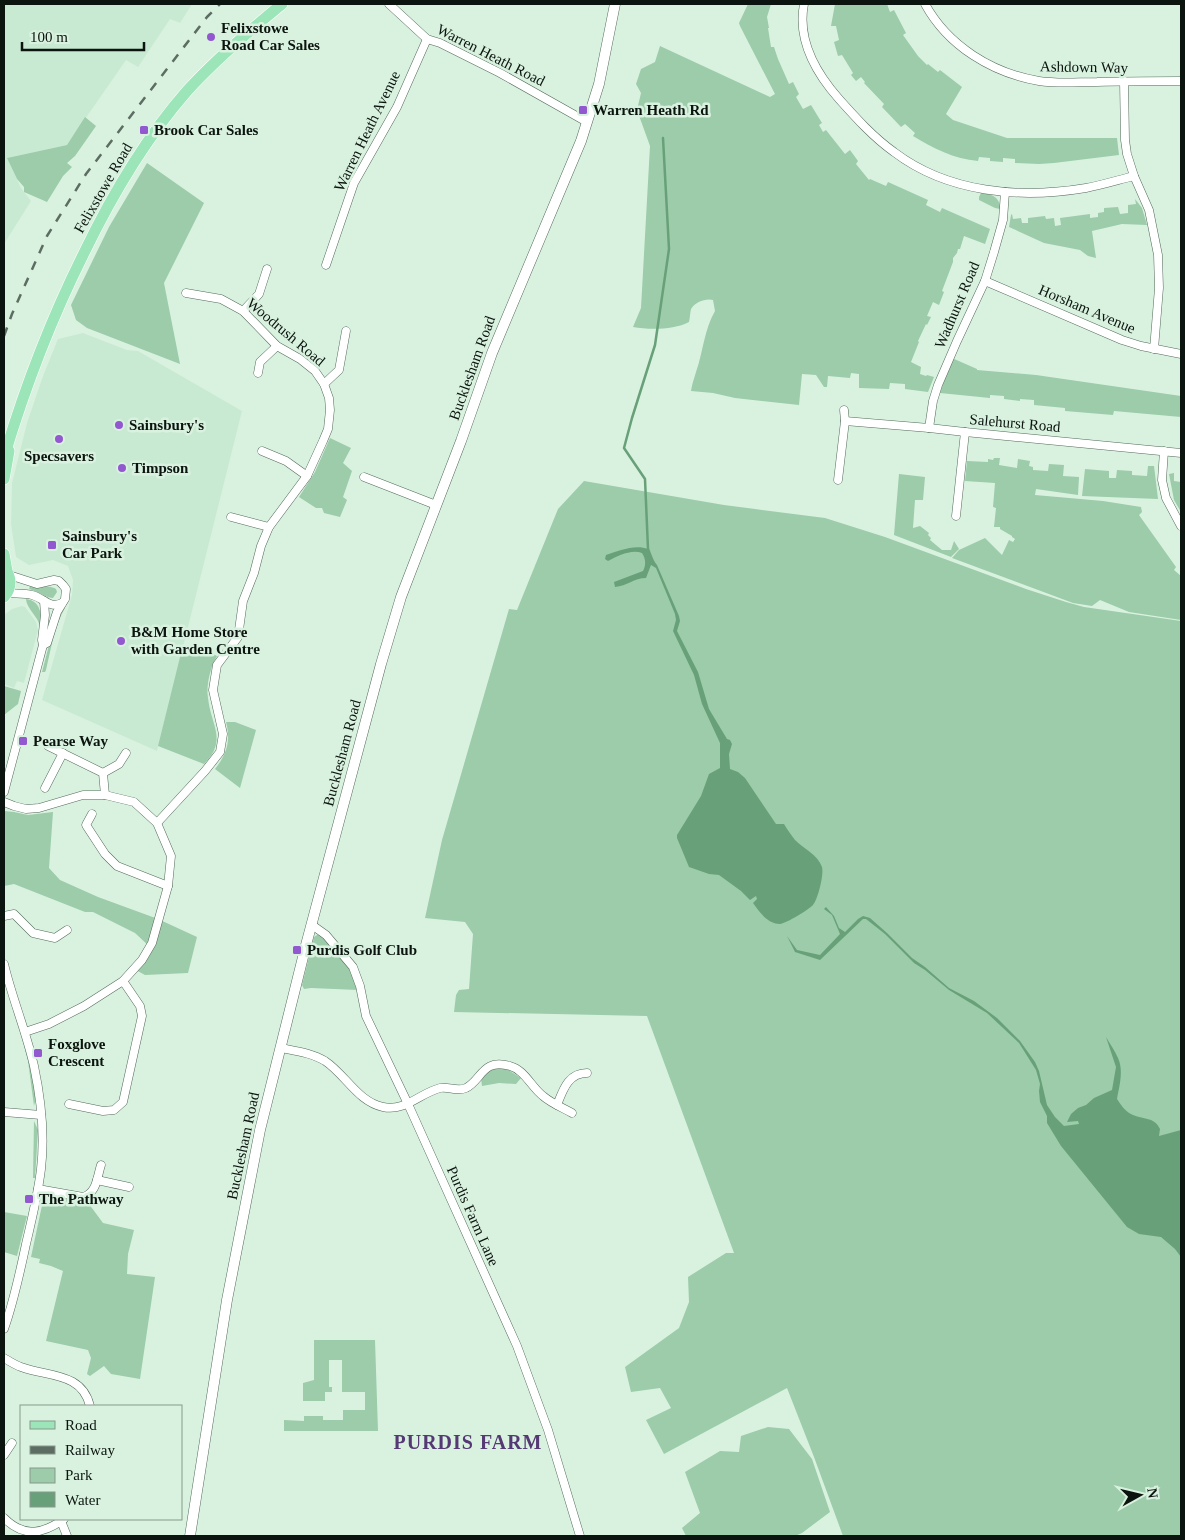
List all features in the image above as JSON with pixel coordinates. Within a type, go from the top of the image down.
[{"type":"main road","name":"Felixstowe Road","points":[[4,457],[35,363],[65,291],[99,221],[128,169],[162,122],[198,79],[282,4]]},
{"type":"main road","name":"Felixstowe Road","points":[[4,479],[12,429]]},
{"type":"main road","points":[[4,554],[6,571],[11,581],[6,595]]},
{"type":"street","name":"Warren Heath Road","points":[[389,4],[427,39],[440,43],[500,73],[587,122]]},
{"type":"street","name":"Bucklesham Road","points":[[190,1536],[226,1300],[260,1130],[312,925],[392,625],[492,354],[581,141],[599,84],[615,4]]},
{"type":"street","points":[[804,4],[802,16],[804,35],[810,56],[826,84],[853,115],[880,141],[913,164],[956,184],[1005,192],[1054,192],[1085,188],[1134,176]]},
{"type":"street","name":"Ashdown Way","points":[[925,4],[939,25],[969,53],[995,68],[1018,76],[1041,81],[1064,82],[1181,81]]},
{"type":"street","name":"Warren Heath Avenue","points":[[326,266],[354,183],[397,107],[427,39]]},
{"type":"street","points":[[1124,82],[1125,140],[1134,176],[1149,210],[1158,255],[1159,288],[1154,349]]},
{"type":"street","name":"Wadhurst Road","points":[[930,428],[933,401],[938,385],[985,281],[1003,220],[1005,192]]},
{"type":"street","points":[[243,310],[258,294],[266,268]]},
{"type":"street","name":"Horsham Avenue","points":[[985,281],[1122,340],[1181,354]]},
{"type":"street","name":"Woodrush Road","points":[[157,823],[220,752],[223,734],[213,690],[217,665],[238,637],[243,601],[269,527],[307,476],[328,428],[330,410],[329,398],[324,384],[315,371],[300,359],[277,346],[243,310],[221,299],[186,293]]},
{"type":"street","points":[[324,384],[339,370],[346,331]]},
{"type":"street","points":[[258,373],[260,362],[277,346]]},
{"type":"street","points":[[838,480],[845,421],[844,410]]},
{"type":"street","name":"Salehurst Road","points":[[845,421],[1181,453]]},
{"type":"street","points":[[956,516],[965,432]]},
{"type":"street","points":[[262,451],[286,462],[307,476]]},
{"type":"street","points":[[1164,451],[1162,480],[1166,498],[1181,526]]},
{"type":"street","points":[[364,478],[436,505]]},
{"type":"street","points":[[231,517],[269,527]]},
{"type":"street","points":[[6,571],[37,584],[54,580],[59,581],[66,589],[65,599],[54,620],[46,643],[43,645]]},
{"type":"street","points":[[6,595],[33,596],[53,605],[62,603]]},
{"type":"street","points":[[4,792],[43,645],[44,601]]},
{"type":"street","points":[[48,746],[103,773]]},
{"type":"street","points":[[45,788],[63,753]]},
{"type":"street","points":[[103,773],[119,764],[126,753]]},
{"type":"street","points":[[103,773],[105,794]]},
{"type":"street","points":[[4,802],[26,809],[40,808],[83,795],[105,794],[134,802],[157,823],[171,856],[168,886],[152,943],[142,960],[123,982],[84,1006],[49,1024],[25,1032]]},
{"type":"street","points":[[92,814],[86,825],[105,854],[117,866],[168,886]]},
{"type":"street","points":[[4,916],[14,914],[33,933],[55,938],[67,930]]},
{"type":"street","name":"Purdis Farm Lane","points":[[312,925],[326,935],[353,966],[360,986],[366,1016],[408,1104],[517,1346],[548,1430],[580,1536]]},
{"type":"street","points":[[4,964],[34,1067],[41,1115],[41,1167],[38,1189],[12,1304],[4,1329]]},
{"type":"street","points":[[69,1104],[114,1110],[122,1102],[142,1016],[140,1006],[123,982]]},
{"type":"street","points":[[281,1048],[311,1055],[323,1060],[376,1106],[390,1108],[408,1104],[440,1088],[461,1090],[467,1087],[487,1068],[503,1065],[514,1067],[545,1098],[572,1113]]},
{"type":"street","points":[[557,1105],[569,1080],[578,1074],[587,1073]]},
{"type":"street","points":[[4,1112],[41,1115]]},
{"type":"street","points":[[38,1189],[82,1197],[88,1195],[93,1191],[100,1165]]},
{"type":"street","points":[[97,1180],[129,1188]]},
{"type":"street","points":[[4,1358],[20,1367],[67,1379],[78,1384],[90,1405]]},
{"type":"street","points":[[4,1455],[12,1443]]},
{"type":"street","points":[[4,1518],[15,1528],[34,1532],[43,1530],[63,1520],[67,1536]]},
{"type":"shaded area","points":[[4,4],[192,4],[180,23],[170,19],[138,67],[126,60],[67,145],[7,158],[21,188],[31,201],[4,244]]},
{"type":"shaded area","points":[[83,333],[127,350],[138,351],[242,411],[157,751],[42,700],[72,595],[73,580],[68,566],[53,560],[29,565],[16,557],[11,524],[12,483],[27,423],[58,339]]},
{"type":"shaded area","points":[[25,607],[36,622],[38,630],[24,683],[17,681],[14,688],[4,684],[4,615],[12,609]]},
{"type":"green space","points":[[748,4],[771,4],[767,17],[771,47],[774,47],[789,84],[793,82],[799,94],[796,97],[803,109],[811,105],[822,123],[819,125],[823,132],[826,130],[845,154],[850,150],[858,161],[856,164],[869,180],[886,186],[888,182],[928,200],[926,205],[940,212],[942,208],[990,229],[985,244],[964,236],[960,249],[958,249],[953,258],[939,305],[933,302],[927,316],[931,317],[918,341],[911,362],[921,367],[920,374],[934,377],[928,392],[905,389],[905,384],[890,383],[889,389],[859,388],[859,374],[851,373],[850,378],[828,376],[827,387],[824,387],[816,375],[802,374],[799,405],[691,391],[706,333],[715,311],[713,300],[704,300],[695,304],[691,309],[689,322],[683,325],[661,329],[633,327],[641,308],[650,146],[637,110],[641,93],[636,84],[641,69],[655,62],[660,46],[770,97],[775,94],[739,23]]},
{"type":"green space","points":[[835,4],[887,4],[890,12],[894,10],[906,33],[903,35],[918,56],[927,65],[938,72],[940,70],[962,87],[946,114],[953,120],[1007,138],[1117,138],[1119,155],[1054,163],[1015,163],[1015,159],[1003,158],[1003,162],[990,161],[990,158],[979,157],[978,161],[969,160],[928,145],[913,136],[915,133],[905,124],[901,127],[882,107],[884,104],[864,83],[861,77],[856,81],[851,75],[853,73],[842,55],[838,56],[834,42],[839,40],[836,26],[831,26]]},
{"type":"green space","points":[[85,117],[96,126],[75,156],[67,163],[72,167],[63,176],[47,202],[24,192],[24,187],[17,179],[7,158],[67,145]]},
{"type":"green space","points":[[147,163],[204,203],[164,283],[180,364],[87,328],[76,320],[71,305],[109,227]]},
{"type":"green space","points":[[981,193],[995,197],[999,202],[1000,209],[979,200]]},
{"type":"green space","points":[[1135,199],[1142,208],[1147,225],[1122,224],[1092,231],[1096,258],[1088,256],[1080,250],[1044,243],[1009,227],[1012,214],[1013,219],[1021,218],[1022,223],[1028,223],[1028,218],[1045,216],[1046,219],[1054,218],[1055,226],[1061,225],[1060,218],[1090,214],[1090,218],[1098,217],[1098,213],[1104,212],[1104,208],[1118,207],[1120,214],[1128,213],[1128,205],[1136,204]]},
{"type":"green space","points":[[952,358],[977,370],[1036,375],[1181,396],[1181,417],[1114,411],[1113,415],[1065,411],[1065,408],[1034,405],[1034,400],[1020,399],[1020,401],[1004,399],[1004,396],[990,395],[990,398],[940,393]]},
{"type":"green space","points":[[330,438],[351,448],[343,463],[352,471],[343,497],[347,500],[340,517],[324,513],[322,508],[316,508],[299,497],[315,472]]},
{"type":"green space","points":[[994,458],[1000,458],[999,465],[1017,468],[1018,459],[1030,461],[1029,466],[1033,467],[1033,470],[1048,471],[1049,464],[1064,465],[1063,476],[1079,477],[1078,495],[1036,489],[1035,495],[1103,501],[1141,507],[1142,512],[1139,515],[1176,567],[1174,570],[1181,576],[1181,620],[1129,612],[1100,600],[1092,606],[1073,603],[952,558],[959,550],[985,538],[1002,555],[1009,540],[1013,542],[1015,539],[1000,529],[1000,527],[994,527],[996,508],[993,507],[995,483],[965,481],[967,461],[988,462],[988,459],[993,460]]},
{"type":"green space","points":[[1148,466],[1154,466],[1158,499],[1082,496],[1085,469],[1109,471],[1109,478],[1116,478],[1117,470],[1132,471],[1132,475],[1147,476]]},
{"type":"green space","points":[[1174,473],[1174,481],[1181,482],[1181,512],[1174,500],[1169,474]]},
{"type":"green space","points":[[899,474],[925,477],[923,500],[915,500],[913,528],[920,526],[929,533],[930,540],[942,550],[951,550],[954,541],[959,549],[951,557],[894,535]]},
{"type":"green space","points":[[584,481],[724,505],[825,518],[885,537],[1066,602],[1084,607],[1181,621],[1181,1536],[843,1536],[787,1388],[664,1454],[646,1420],[671,1408],[660,1388],[631,1392],[625,1367],[679,1328],[689,1302],[688,1277],[726,1253],[734,1253],[647,1016],[454,1012],[456,995],[459,990],[469,989],[473,934],[465,922],[425,918],[442,840],[509,609],[517,610],[558,509]]},
{"type":"green space","points":[[30,586],[51,587],[56,589],[57,592],[51,598],[29,589]]},
{"type":"green space","points":[[26,599],[35,603],[40,610],[41,630],[38,621],[28,607]]},
{"type":"green space","points":[[64,607],[55,630],[46,670],[42,672],[54,626]]},
{"type":"green space","points":[[182,649],[211,653],[217,656],[209,677],[208,693],[217,740],[215,748],[204,764],[158,746]]},
{"type":"green space","points":[[4,686],[21,691],[18,704],[4,715]]},
{"type":"green space","points":[[226,722],[235,722],[256,730],[240,788],[215,769],[227,747]]},
{"type":"green space","points":[[4,811],[28,815],[53,812],[49,868],[60,880],[98,897],[158,919],[197,937],[188,973],[145,975],[134,969],[150,947],[135,933],[93,912],[85,912],[14,884],[4,886]]},
{"type":"green space","points":[[317,935],[325,937],[352,971],[358,990],[304,989],[302,985],[314,937]]},
{"type":"green space","points":[[18,1023],[34,1077],[36,1098],[34,1106],[28,1061]]},
{"type":"green space","points":[[496,1068],[507,1069],[521,1078],[516,1084],[499,1083],[482,1086],[481,1078],[486,1071]]},
{"type":"green space","points":[[34,1121],[38,1130],[35,1178],[33,1178]]},
{"type":"green space","points":[[44,1196],[86,1200],[103,1223],[134,1230],[128,1254],[127,1274],[155,1277],[140,1379],[111,1374],[104,1366],[90,1376],[87,1374],[91,1358],[88,1350],[46,1341],[63,1271],[39,1263],[40,1259],[31,1257]]},
{"type":"green space","points":[[4,1212],[27,1216],[17,1256],[4,1252]]},
{"type":"green space","points":[[314,1340],[375,1340],[378,1431],[284,1431],[284,1420],[304,1421],[304,1416],[323,1416],[323,1420],[343,1420],[343,1410],[365,1410],[365,1392],[342,1392],[342,1360],[329,1360],[329,1387],[332,1387],[332,1392],[325,1392],[325,1401],[303,1401],[303,1383],[314,1380]]},
{"type":"green space","points":[[768,1427],[789,1429],[812,1459],[830,1512],[795,1536],[686,1536],[682,1528],[700,1513],[685,1472],[720,1451],[739,1452],[741,1436]]},
{"type":"water","points":[[647,544],[679,616],[680,621],[677,631],[698,672],[709,709],[732,744],[729,754],[730,769],[738,772],[745,778],[776,824],[784,824],[795,840],[814,855],[822,867],[820,887],[813,905],[783,923],[771,922],[764,916],[753,903],[757,899],[756,896],[750,900],[719,875],[709,874],[689,867],[677,838],[701,796],[709,774],[720,768],[720,743],[702,704],[694,675],[673,631],[676,620],[675,614],[656,568],[651,565],[646,578],[615,587],[614,582],[643,571],[644,558],[642,553],[633,552],[608,561],[605,559],[606,555],[638,547],[648,549]]},
{"type":"water","points":[[826,907],[834,916],[839,928],[845,932],[863,916],[870,918],[912,958],[949,988],[974,1001],[997,1018],[1020,1041],[1035,1062],[1047,1105],[1064,1126],[1079,1124],[1078,1121],[1067,1122],[1071,1114],[1094,1098],[1112,1090],[1116,1067],[1106,1037],[1120,1063],[1117,1099],[1122,1106],[1135,1116],[1154,1122],[1160,1129],[1159,1136],[1181,1130],[1181,1257],[1161,1237],[1139,1234],[1127,1227],[1061,1146],[1047,1123],[1047,1116],[1040,1102],[1040,1084],[1036,1070],[1019,1043],[987,1013],[949,990],[914,963],[885,934],[866,919],[863,919],[820,960],[795,952],[787,936],[797,950],[820,955],[840,934],[832,915],[824,909]]},
{"type":"waterway","points":[[648,549],[645,479],[624,448],[655,345],[669,249],[663,138]]},
{"type":"railway","points":[[4,336],[47,236],[86,174],[207,17],[220,4]]},
{"type":"place","name":"Felixstowe Road Car Sales","points":[[211,37]]},
{"type":"place","name":"Warren Heath Rd","points":[[583,110]]},
{"type":"place","name":"Brook Car Sales","points":[[144,130]]},
{"type":"place","name":"Sainsbury's","points":[[119,425]]},
{"type":"place","name":"Specsavers","points":[[59,439]]},
{"type":"place","name":"Timpson","points":[[122,468]]},
{"type":"place","name":"Sainsbury's Car Park","points":[[52,545]]},
{"type":"place","name":"B&M Home Store with Garden Centre","points":[[121,641]]},
{"type":"place","name":"Pearse Way","points":[[23,741]]},
{"type":"place","name":"Purdis Golf Club","points":[[297,950]]},
{"type":"place","name":"Foxglove Crescent","points":[[38,1053]]},
{"type":"place","name":"The Pathway","points":[[29,1199]]},
{"type":"district","name":"PURDIS FARM","points":[[468,1442]]}]
